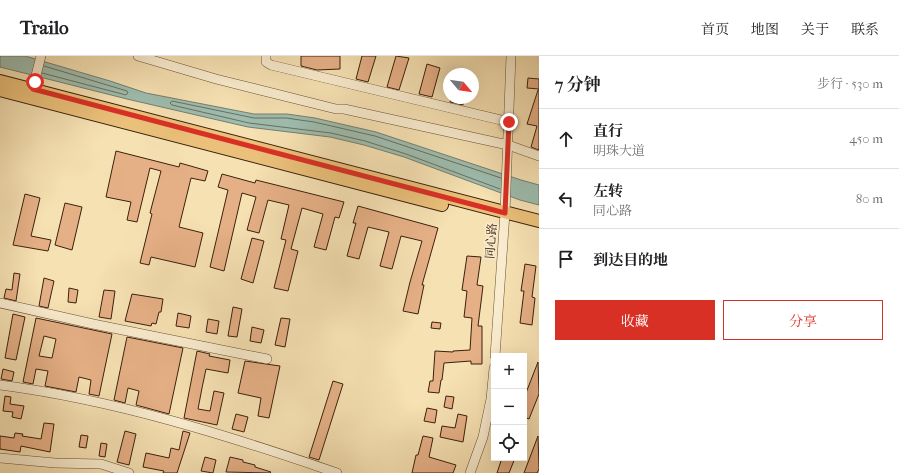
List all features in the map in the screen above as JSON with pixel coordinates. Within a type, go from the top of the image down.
[{"type":"main road","points":[[0,81],[504,217],[539,229]]},
{"type":"main road","points":[[0,90],[33,90]]},
{"type":"main road","points":[[504,217],[539,221]]},
{"type":"street","points":[[33,90],[41,56]]},
{"type":"street","points":[[138,56],[216,79],[329,107],[508,145],[539,156]]},
{"type":"street","points":[[266,56],[266,62],[271,65],[509,122]]},
{"type":"street","name":"同心路","points":[[495,353],[508,145],[511,56]]},
{"type":"street","points":[[0,303],[93,324],[267,359]]},
{"type":"street","points":[[0,385],[36,390],[103,403],[260,446],[336,473]]},
{"type":"street","points":[[470,473],[483,437],[492,389]]},
{"type":"street","points":[[0,458],[55,463],[101,464],[129,473]]},
{"type":"water","points":[[0,56],[25,56],[146,93],[254,114],[287,114],[315,118],[376,132],[539,185],[539,205],[520,200],[404,157],[364,145],[330,137],[248,127],[127,99],[0,67]]},
{"type":"building","points":[[301,56],[340,56],[340,69],[317,70],[301,66]]},
{"type":"building","points":[[362,56],[376,56],[368,82],[356,79]]},
{"type":"building","points":[[396,56],[409,58],[399,90],[387,87]]},
{"type":"building","points":[[427,64],[440,68],[432,97],[419,94]]},
{"type":"building","points":[[528,78],[539,79],[539,89],[527,88]]},
{"type":"building","points":[[538,90],[539,150],[531,147],[537,126],[527,124]]},
{"type":"building","points":[[116,151],[179,167],[180,163],[208,171],[205,181],[191,178],[179,227],[203,233],[195,267],[151,257],[149,265],[140,263],[152,214],[150,213],[161,171],[150,168],[137,222],[127,220],[131,202],[106,197]]},
{"type":"building","points":[[222,174],[255,183],[256,180],[344,202],[339,218],[335,217],[326,250],[314,247],[323,214],[302,208],[291,249],[298,251],[288,291],[274,288],[286,240],[281,239],[289,205],[268,200],[259,233],[247,230],[256,197],[242,193],[224,271],[210,267],[228,190],[218,187]]},
{"type":"building","points":[[25,194],[40,198],[31,236],[51,240],[48,251],[13,245]]},
{"type":"building","points":[[65,203],[82,207],[72,250],[55,245]]},
{"type":"building","points":[[358,206],[438,228],[422,285],[424,285],[418,314],[403,311],[422,241],[401,236],[392,269],[380,266],[389,232],[368,227],[359,259],[347,256],[356,223],[353,223]]},
{"type":"building","points":[[252,238],[264,241],[253,283],[241,279]]},
{"type":"building","points":[[467,256],[481,257],[477,285],[483,286],[478,326],[482,326],[482,364],[471,364],[471,361],[444,363],[439,393],[428,392],[430,381],[433,381],[435,351],[453,352],[470,350],[472,318],[464,317],[467,291],[462,290]]},
{"type":"building","points":[[525,264],[536,266],[532,297],[535,298],[532,325],[520,323],[524,291],[521,291]]},
{"type":"building","points":[[14,273],[20,274],[16,301],[4,298],[6,289],[12,290]]},
{"type":"building","points":[[44,278],[54,281],[48,308],[39,306]]},
{"type":"building","points":[[69,288],[78,290],[76,303],[68,302]]},
{"type":"building","points":[[104,290],[115,291],[111,319],[99,317]]},
{"type":"building","points":[[132,294],[163,299],[161,312],[159,312],[156,324],[152,323],[151,326],[125,321]]},
{"type":"building","points":[[233,307],[242,309],[237,337],[228,336]]},
{"type":"building","points":[[178,313],[191,316],[189,328],[176,326]]},
{"type":"building","points":[[13,314],[25,317],[16,360],[5,358]]},
{"type":"building","points":[[36,318],[112,334],[99,396],[89,394],[91,380],[79,377],[76,392],[45,386],[48,371],[36,369],[33,384],[23,382]],"holes":[[[44,336],[56,339],[52,358],[39,356]]]},
{"type":"building","points":[[281,318],[290,319],[285,347],[275,345]]},
{"type":"building","points":[[208,319],[219,321],[217,334],[206,332]]},
{"type":"building","points":[[432,322],[441,323],[440,329],[431,328]]},
{"type":"building","points":[[252,327],[264,330],[261,343],[250,341]]},
{"type":"building","points":[[127,337],[183,348],[169,414],[136,405],[139,391],[128,388],[125,403],[114,400]]},
{"type":"building","points":[[197,351],[210,354],[209,356],[230,360],[228,373],[206,369],[202,388],[198,409],[210,411],[214,391],[224,393],[217,425],[184,418]]},
{"type":"building","points":[[245,361],[280,366],[269,418],[258,416],[261,398],[238,393]]},
{"type":"building","points":[[538,362],[539,394],[529,419],[527,418],[527,390]]},
{"type":"building","points":[[3,369],[14,372],[12,381],[1,379]]},
{"type":"building","points":[[333,381],[343,384],[319,460],[309,457]]},
{"type":"building","points":[[5,396],[11,397],[10,404],[24,406],[21,419],[12,417],[13,412],[3,411]]},
{"type":"building","points":[[446,396],[454,397],[452,409],[444,407]]},
{"type":"building","points":[[427,408],[437,410],[435,423],[424,421]]},
{"type":"building","points":[[236,414],[248,417],[244,432],[232,429]]},
{"type":"building","points":[[458,414],[467,416],[463,442],[440,437],[442,426],[455,428]]},
{"type":"building","points":[[44,423],[54,424],[50,452],[21,446],[20,452],[0,449],[0,436],[14,438],[15,433],[23,434],[22,436],[41,439]]},
{"type":"building","points":[[125,431],[136,434],[129,465],[117,462]]},
{"type":"building","points":[[183,431],[190,433],[177,473],[163,473],[164,471],[143,467],[146,453],[169,458],[171,448],[179,450]]},
{"type":"building","points":[[81,435],[88,436],[86,448],[79,447]]},
{"type":"building","points":[[423,436],[433,438],[429,457],[456,465],[453,473],[412,473],[416,455],[418,455]]},
{"type":"building","points":[[538,436],[539,469],[537,473],[524,473]]},
{"type":"building","points":[[101,443],[107,444],[105,457],[99,456]]},
{"type":"building","points":[[205,457],[216,460],[213,473],[201,471]]},
{"type":"building","points":[[230,457],[243,460],[243,462],[255,465],[255,467],[271,472],[226,472]]},
{"type":"building","points":[[501,461],[514,461],[509,473],[497,473]]},
{"type":"route","points":[[35,82],[33,89],[505,213],[509,122]]}]
